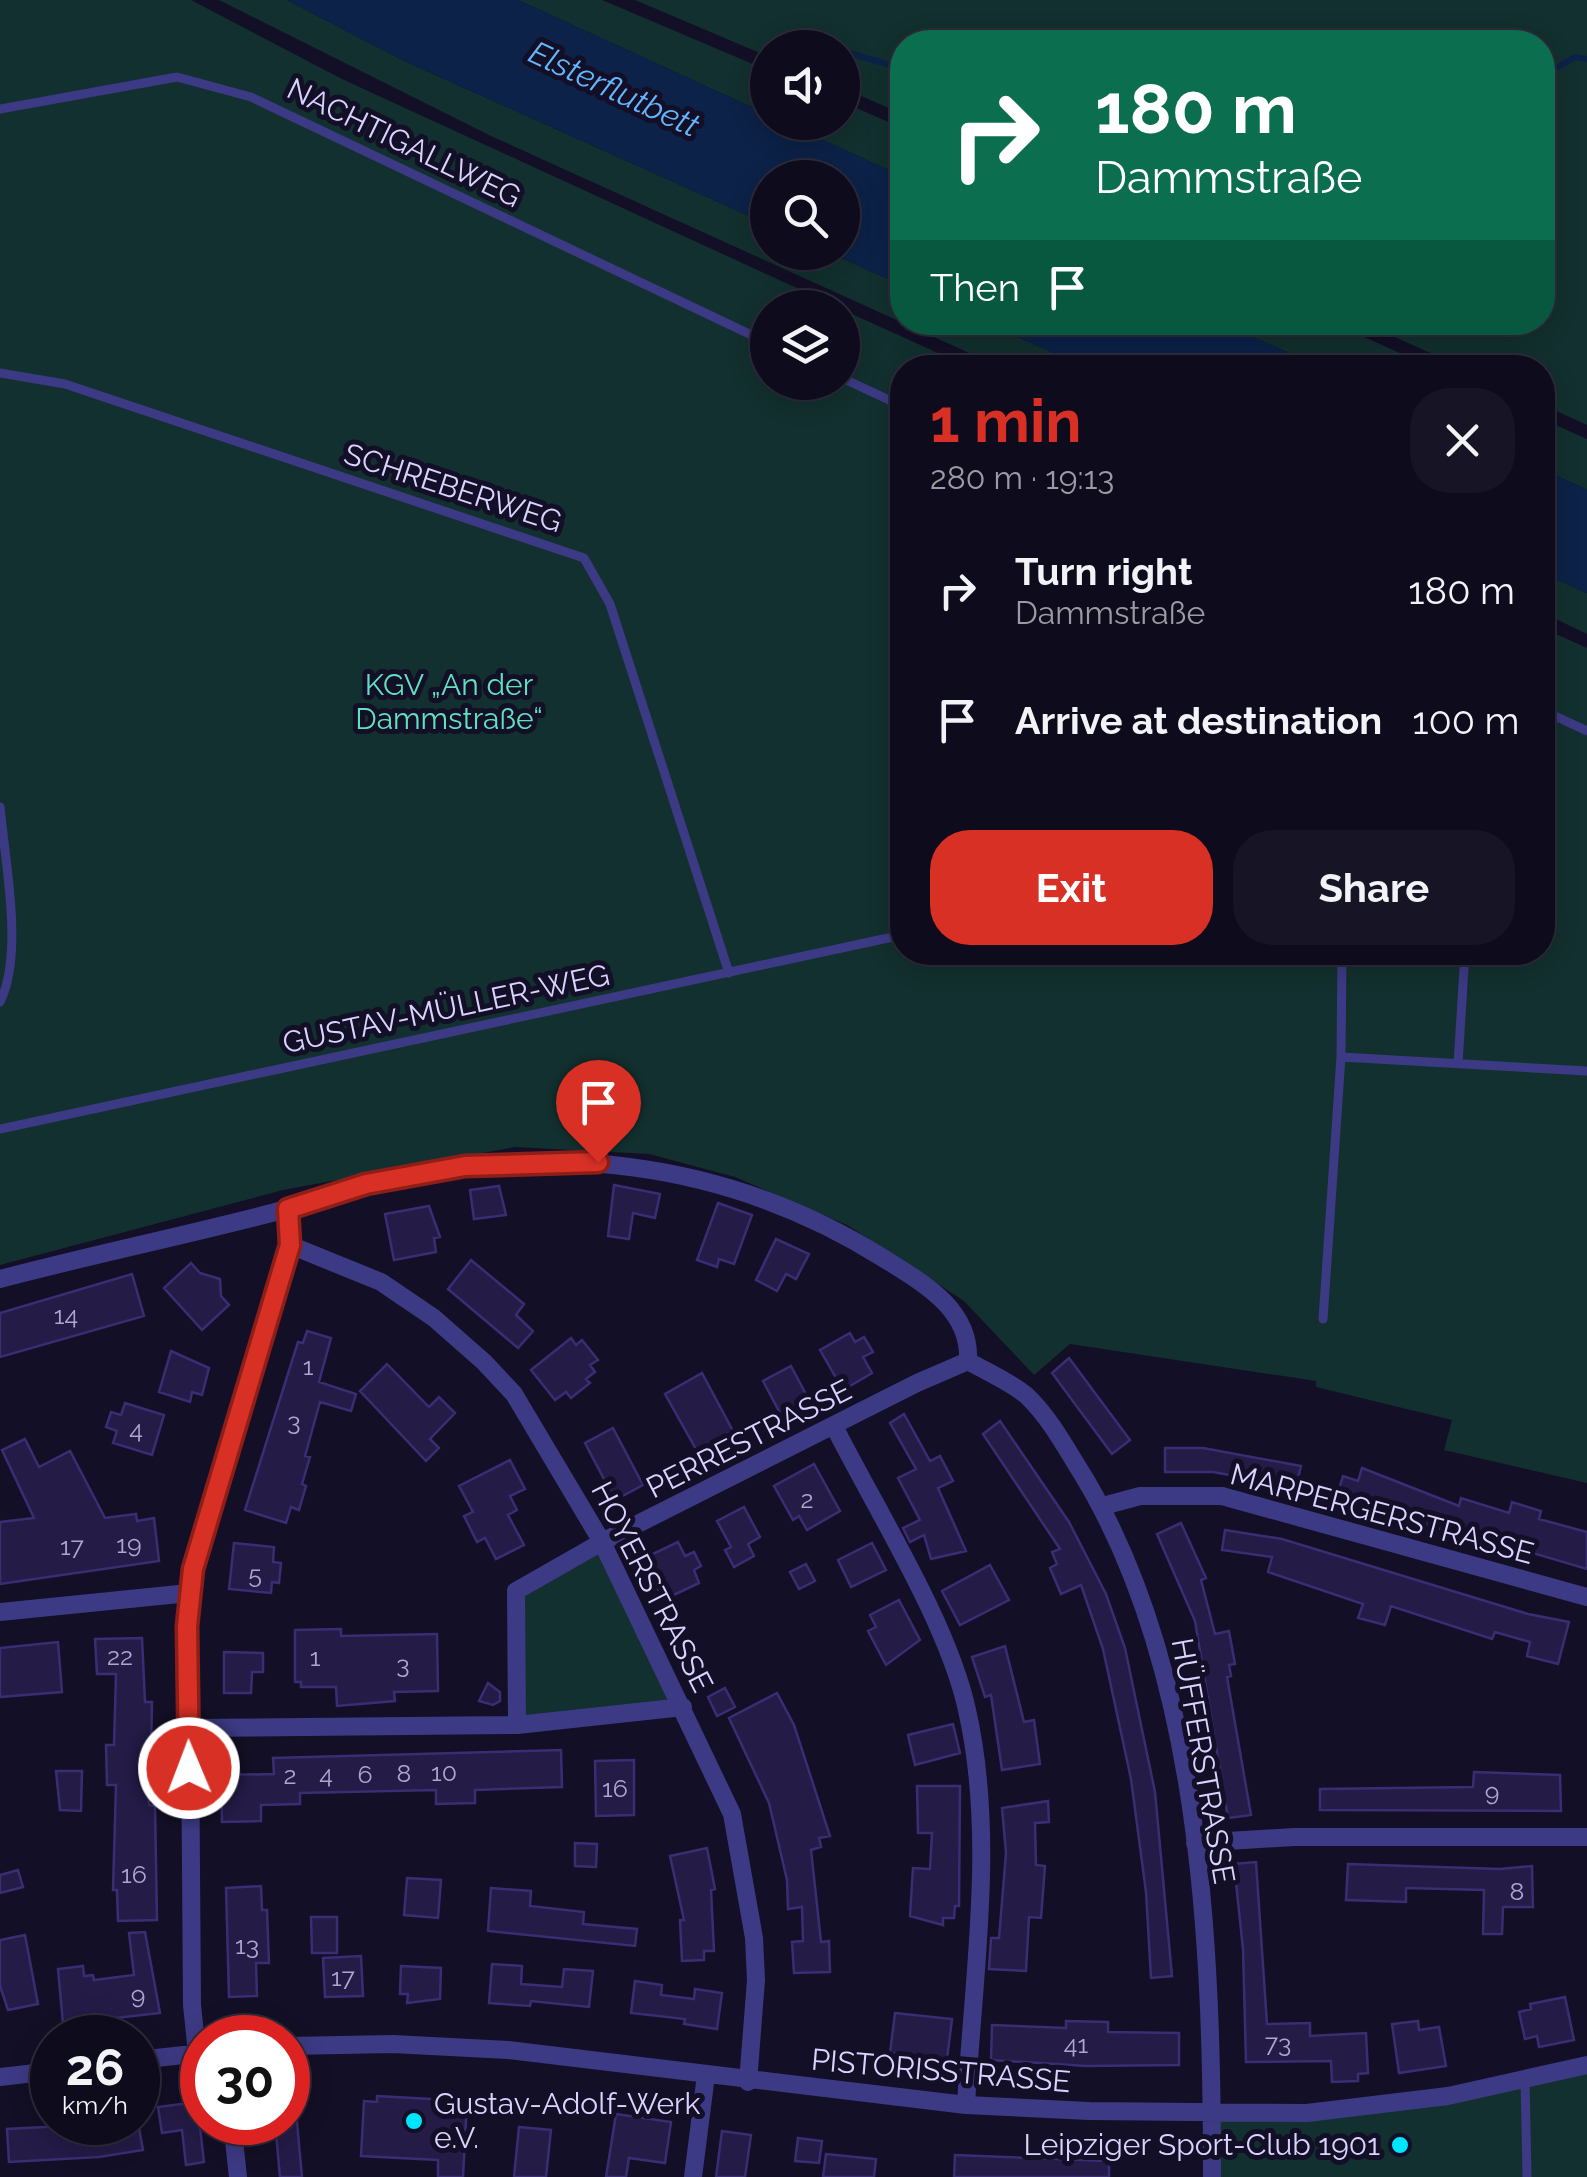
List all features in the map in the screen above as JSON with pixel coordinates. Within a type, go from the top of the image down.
[{"type":"street","points":[[0,1279],[288,1209],[366,1184],[465,1166],[598,1162],[680,1172],[774,1200],[906,1272],[957,1312],[970,1340],[968,1362]]},
{"type":"street","points":[[194,2015],[189,1593],[290,1245],[288,1209]]},
{"type":"street","name":"HOYERSTRASSE","points":[[290,1245],[381,1282],[434,1318],[484,1362],[514,1394],[602,1542],[732,1814],[745,1875],[756,1980],[748,2082]]},
{"type":"street","name":"PERRESTRASSE","points":[[516,1725],[516,1592],[602,1542],[835,1428],[917,1383],[968,1362]]},
{"type":"street","name":"HÜFFERSTRASSE","points":[[968,1362],[1026,1395],[1103,1506],[1152,1628],[1170,1697],[1194,1843],[1207,1974],[1212,2177]]},
{"type":"street","points":[[835,1428],[949,1651],[967,1709],[980,1784],[981,1840],[966,2105]]},
{"type":"street","name":"MARPERGERSTRASSE","points":[[1103,1506],[1140,1496],[1222,1496],[1587,1597]]},
{"type":"street","points":[[0,1612],[189,1593]]},
{"type":"street","points":[[188,1728],[516,1725],[683,1706]]},
{"type":"street","points":[[1194,1843],[1294,1837],[1587,1837]]},
{"type":"street","name":"PISTORISSTRASSE","points":[[310,2046],[470,2048],[966,2105],[1307,2113],[1448,2096],[1587,2065]]},
{"type":"street","points":[[0,2077],[30,2074]]},
{"type":"street","points":[[693,2177],[706,2075]]},
{"type":"street","points":[[235,2145],[238,2177]]},
{"type":"lane","name":"NACHTIGALLWEG","points":[[0,109],[177,77],[250,98],[750,334]]},
{"type":"lane","name":"SCHREBERWEG","points":[[0,373],[65,384],[584,558],[610,604],[729,973]]},
{"type":"lane","points":[[860,386],[890,400]]},
{"type":"lane","points":[[1555,716],[1587,731]]},
{"type":"lane","points":[[0,807],[10,936],[8,978],[0,1002]]},
{"type":"lane","name":"GUSTAV-MÜLLER-WEG","points":[[0,1129],[890,938]]},
{"type":"lane","points":[[1322,1320],[1340,1057],[1342,965]]},
{"type":"lane","points":[[1458,1064],[1464,965]]},
{"type":"lane","points":[[1340,1057],[1587,1072]]},
{"type":"lane","points":[[1526,2079],[1527,2177]]},
{"type":"green space","name":"KGV „An der Dammstraße“","points":[[0,0],[191,0],[342,79],[750,267],[750,270],[801,290],[750,290],[750,400],[860,400],[860,318],[890,331],[890,335],[942,355],[890,355],[890,965],[1555,965],[1555,633],[1587,648],[1587,1483],[1444,1450],[1452,1420],[1316,1387],[1316,1381],[1070,1344],[1034,1375],[964,1301],[847,1225],[735,1177],[649,1154],[515,1147],[283,1190],[0,1265]]},
{"type":"green space","points":[[219,0],[287,0],[400,59],[750,216],[750,254],[491,136]]},
{"type":"green space","points":[[518,0],[602,0],[750,63],[750,106]]},
{"type":"green space","points":[[635,0],[1587,0],[1587,425],[1555,410],[1555,355],[1435,355],[1390,335],[1555,335],[1555,30],[890,30],[890,109],[860,95],[860,30],[750,30],[750,49]]},
{"type":"green space","points":[[860,109],[890,123],[890,171],[823,140],[860,140]]},
{"type":"green space","points":[[860,266],[890,280],[890,317],[860,303],[860,290],[830,290],[786,270],[860,270]]},
{"type":"green space","points":[[929,335],[1013,335],[1059,355],[974,355]]},
{"type":"green space","points":[[1249,335],[1360,335],[1404,355],[1293,355]]},
{"type":"green space","points":[[1555,425],[1587,439],[1587,490],[1555,475]]},
{"type":"green space","points":[[1555,578],[1587,593],[1587,634],[1555,619]]},
{"type":"green space","points":[[602,1542],[683,1707],[517,1725],[516,1591]]},
{"type":"green space","name":"Leipziger Sport-Club 1901","points":[[1587,2065],[1587,2177],[1212,2177],[1212,2110],[1307,2113]]},
{"type":"water","name":"Elsterflutbett","points":[[287,0],[518,0],[750,106],[750,140],[823,140],[890,171],[890,280],[860,266],[860,160],[750,160],[750,216],[400,59]]},
{"type":"water","points":[[1013,335],[1249,335],[1293,355],[1059,355]]},
{"type":"water","points":[[1555,475],[1587,490],[1587,593],[1555,578]]},
{"type":"building","points":[[614,1185],[660,1194],[655,1218],[633,1213],[629,1239],[608,1236]]},
{"type":"building","points":[[499,1186],[506,1215],[474,1219],[470,1190]]},
{"type":"building","points":[[718,1203],[752,1215],[734,1264],[719,1259],[717,1267],[697,1260]]},
{"type":"building","points":[[429,1206],[440,1237],[434,1238],[436,1252],[394,1260],[385,1214]]},
{"type":"building","points":[[776,1239],[809,1254],[796,1279],[786,1274],[777,1291],[756,1280]]},
{"type":"building","points":[[471,1260],[524,1304],[516,1315],[533,1331],[518,1348],[448,1289]]},
{"type":"building","points":[[191,1263],[200,1273],[220,1279],[221,1296],[229,1305],[202,1330],[164,1288]]},
{"type":"building","points":[[132,1274],[144,1316],[0,1357],[0,1313]]},
{"type":"building","points":[[307,1331],[331,1338],[319,1382],[356,1394],[351,1411],[320,1402],[305,1456],[310,1457],[302,1484],[306,1486],[299,1510],[291,1507],[286,1523],[245,1510],[298,1342],[303,1343]]},
{"type":"building","points":[[850,1333],[855,1342],[864,1337],[873,1352],[863,1357],[872,1373],[843,1390],[820,1350]]},
{"type":"building","points":[[571,1338],[576,1345],[582,1340],[598,1360],[590,1365],[595,1372],[586,1379],[590,1383],[571,1398],[566,1392],[555,1400],[531,1370]]},
{"type":"building","points":[[171,1351],[209,1368],[202,1395],[192,1392],[190,1402],[159,1392]]},
{"type":"building","points":[[1069,1358],[1130,1440],[1112,1454],[1052,1373]]},
{"type":"building","points":[[387,1364],[429,1407],[439,1397],[455,1413],[430,1439],[439,1448],[426,1461],[360,1391]]},
{"type":"building","points":[[791,1366],[809,1400],[781,1415],[763,1381]]},
{"type":"building","points":[[702,1373],[733,1431],[721,1437],[725,1444],[710,1452],[707,1446],[697,1451],[665,1394]]},
{"type":"building","points":[[125,1403],[164,1415],[152,1455],[113,1443],[117,1431],[106,1427],[111,1412],[121,1415]]},
{"type":"building","points":[[904,1414],[930,1461],[940,1456],[953,1481],[938,1488],[966,1551],[931,1559],[924,1535],[910,1542],[903,1528],[920,1520],[898,1478],[916,1469],[890,1423]]},
{"type":"building","points":[[1000,1421],[1069,1522],[1106,1594],[1125,1648],[1155,1792],[1172,1976],[1151,1978],[1146,1892],[1131,1779],[1103,1649],[1081,1585],[1061,1594],[1050,1568],[1057,1564],[1052,1552],[1060,1549],[983,1434]]},
{"type":"building","points":[[613,1428],[643,1485],[615,1500],[585,1443]]},
{"type":"building","points":[[25,1439],[39,1467],[70,1451],[105,1518],[136,1514],[137,1521],[154,1518],[159,1561],[0,1584],[0,1522],[34,1518],[2,1450]]},
{"type":"building","points":[[1165,1448],[1203,1448],[1301,1466],[1296,1487],[1213,1472],[1165,1472]]},
{"type":"building","points":[[510,1460],[525,1489],[510,1496],[517,1510],[508,1515],[524,1545],[496,1559],[485,1538],[477,1542],[464,1516],[473,1512],[459,1486]]},
{"type":"building","points":[[814,1464],[840,1511],[807,1530],[799,1516],[793,1520],[774,1486]]},
{"type":"building","points":[[1362,1468],[1459,1506],[1461,1498],[1509,1513],[1512,1502],[1541,1511],[1539,1519],[1587,1532],[1587,1569],[1471,1535],[1470,1539],[1337,1495],[1343,1476],[1358,1481]]},
{"type":"building","points":[[744,1507],[760,1537],[748,1544],[754,1556],[734,1567],[725,1550],[731,1547],[717,1521]]},
{"type":"building","points":[[1181,1523],[1206,1578],[1201,1580],[1215,1634],[1229,1631],[1235,1664],[1229,1665],[1231,1676],[1227,1677],[1251,1815],[1228,1818],[1195,1621],[1157,1534]]},
{"type":"building","points":[[1225,1530],[1282,1539],[1528,1614],[1569,1622],[1558,1664],[1527,1656],[1530,1642],[1495,1632],[1492,1639],[1391,1606],[1385,1625],[1358,1618],[1363,1604],[1268,1572],[1272,1557],[1222,1550]]},
{"type":"building","points":[[678,1542],[685,1556],[694,1552],[701,1566],[694,1570],[699,1583],[663,1600],[644,1558]]},
{"type":"building","points":[[234,1543],[274,1547],[273,1562],[281,1563],[279,1583],[272,1582],[271,1593],[229,1589]]},
{"type":"building","points":[[872,1543],[886,1570],[851,1587],[838,1560]]},
{"type":"building","points":[[806,1564],[815,1581],[799,1589],[790,1572]]},
{"type":"building","points":[[990,1565],[1009,1600],[960,1625],[942,1591]]},
{"type":"building","points":[[899,1600],[920,1640],[886,1665],[868,1631],[876,1627],[870,1615]]},
{"type":"building","points":[[341,1629],[341,1636],[437,1634],[438,1691],[394,1692],[395,1701],[337,1706],[336,1687],[301,1687],[301,1682],[295,1682],[295,1630]]},
{"type":"building","points":[[142,1638],[145,1702],[152,1702],[151,1755],[178,1755],[178,1770],[148,1771],[149,1805],[155,1806],[157,1920],[118,1921],[117,1890],[113,1890],[116,1785],[107,1785],[106,1745],[114,1745],[116,1674],[97,1674],[95,1639]]},
{"type":"building","points":[[58,1642],[62,1692],[0,1697],[0,1648]]},
{"type":"building","points":[[1005,1646],[1024,1722],[1034,1720],[1040,1764],[1002,1770],[991,1695],[985,1697],[972,1657]]},
{"type":"building","points":[[224,1652],[263,1653],[263,1672],[252,1672],[251,1693],[224,1693]]},
{"type":"building","points":[[488,1683],[500,1692],[500,1701],[493,1705],[479,1701]]},
{"type":"building","points":[[725,1688],[735,1707],[717,1716],[708,1697]]},
{"type":"building","points":[[777,1693],[794,1725],[830,1836],[819,1838],[821,1847],[811,1850],[821,1942],[829,1941],[830,1972],[794,1973],[792,1942],[803,1941],[802,1907],[788,1909],[787,1880],[769,1803],[729,1718]]},
{"type":"building","points":[[953,1724],[960,1753],[915,1765],[908,1735]]},
{"type":"building","points":[[561,1750],[562,1787],[475,1790],[475,1803],[436,1804],[436,1790],[300,1793],[300,1804],[261,1805],[261,1821],[222,1822],[221,1775],[274,1774],[273,1758]]},
{"type":"building","points":[[634,1760],[634,1815],[596,1816],[595,1761]]},
{"type":"building","points":[[56,1771],[82,1771],[81,1811],[60,1810]]},
{"type":"building","points":[[1474,1772],[1560,1775],[1561,1811],[1320,1810],[1320,1789],[1473,1787]]},
{"type":"building","points":[[917,1786],[960,1786],[959,1906],[955,1906],[954,1918],[943,1918],[943,1925],[910,1916],[913,1868],[930,1869],[932,1833],[918,1833]]},
{"type":"building","points":[[1048,1801],[1049,1822],[1035,1823],[1036,1865],[1045,1866],[1041,1918],[1029,1917],[1026,1971],[989,1969],[991,1938],[999,1938],[1006,1853],[1002,1808]]},
{"type":"building","points":[[575,1843],[597,1844],[596,1867],[575,1866]]},
{"type":"building","points":[[707,1848],[715,1889],[711,1890],[714,1951],[704,1951],[704,1960],[682,1961],[680,1920],[684,1920],[670,1856]]},
{"type":"building","points":[[1256,1862],[1267,2024],[1310,2023],[1310,2036],[1366,2033],[1368,2073],[1358,2074],[1358,2081],[1332,2082],[1331,2061],[1246,2062],[1243,1949],[1234,1864]]},
{"type":"building","points":[[1348,1864],[1500,1869],[1532,1866],[1533,1907],[1503,1907],[1502,1934],[1483,1934],[1484,1890],[1406,1888],[1406,1902],[1346,1900]]},
{"type":"building","points":[[18,1870],[23,1887],[0,1893],[0,1875]]},
{"type":"building","points":[[407,1878],[441,1880],[438,1918],[404,1915]]},
{"type":"building","points":[[261,1886],[262,1910],[267,1910],[269,1963],[256,1963],[257,1996],[229,1997],[226,1888]]},
{"type":"building","points":[[491,1888],[531,1891],[530,1906],[584,1912],[583,1924],[637,1929],[635,1946],[488,1931]]},
{"type":"building","points":[[311,1917],[337,1917],[337,1953],[312,1953]]},
{"type":"building","points":[[145,1932],[160,2013],[62,2015],[58,1969],[83,1966],[84,1976],[93,1975],[94,1980],[134,1975],[129,1933]]},
{"type":"building","points":[[25,1935],[38,2004],[8,2010],[0,1986],[0,1940]]},
{"type":"building","points":[[361,1956],[363,1996],[325,1997],[323,1958]]},
{"type":"building","points":[[492,1964],[522,1966],[521,1984],[562,1987],[564,1969],[593,1971],[589,2007],[531,2001],[530,2006],[489,2003]]},
{"type":"building","points":[[401,1966],[441,1968],[440,1999],[407,2003],[408,1994],[400,1994]]},
{"type":"building","points":[[635,1981],[662,1985],[661,1995],[694,1999],[695,1989],[722,1993],[717,2029],[684,2024],[685,2019],[631,2013]]},
{"type":"building","points":[[1565,1997],[1574,2040],[1539,2047],[1537,2036],[1525,2039],[1519,2012],[1531,2009],[1530,2004]]},
{"type":"building","points":[[895,2013],[952,2019],[947,2059],[890,2053]]},
{"type":"building","points":[[1066,2021],[1108,2022],[1108,2032],[1179,2033],[1179,2065],[1086,2066],[991,2060],[992,2025],[1066,2028]]},
{"type":"building","points":[[1418,2021],[1419,2030],[1439,2027],[1446,2066],[1399,2073],[1392,2024]]},
{"type":"building","name":"Gustav-Adolf-Werk e.V.","points":[[377,2096],[467,2101],[463,2177],[438,2177],[438,2160],[361,2156],[364,2101],[377,2102]]},
{"type":"building","points":[[180,2104],[180,2130],[162,2133],[160,2107]]},
{"type":"building","points":[[616,2114],[671,2122],[665,2163],[629,2158],[626,2177],[606,2177]]},
{"type":"building","points":[[519,2127],[551,2130],[546,2177],[514,2177]]},
{"type":"building","points":[[30,2128],[30,2145],[142,2145],[143,2150],[99,2157],[9,2162],[7,2129]]},
{"type":"building","points":[[722,2131],[751,2135],[745,2177],[716,2177]]},
{"type":"building","points":[[798,2138],[822,2141],[819,2163],[795,2161]]},
{"type":"building","points":[[184,2145],[202,2145],[204,2162],[186,2165]]},
{"type":"building","points":[[277,2145],[299,2145],[302,2177],[280,2177]]},
{"type":"building","points":[[826,2154],[876,2159],[874,2177],[823,2177]]},
{"type":"building","points":[[955,2155],[1109,2161],[1109,2177],[954,2177]]},
{"type":"waterway","points":[[860,56],[890,65]]},
{"type":"waterway","points":[[1555,69],[1575,57],[1587,59]]},
{"type":"place","name":"Gustav-Adolf-Werk e.V.","points":[[414,2121]]},
{"type":"place","name":"Leipziger Sport-Club 1901","points":[[1400,2145]]},
{"type":"route","points":[[189,1768],[187,1626],[193,1569],[290,1245],[288,1209],[366,1184],[465,1166],[598,1162]]}]
